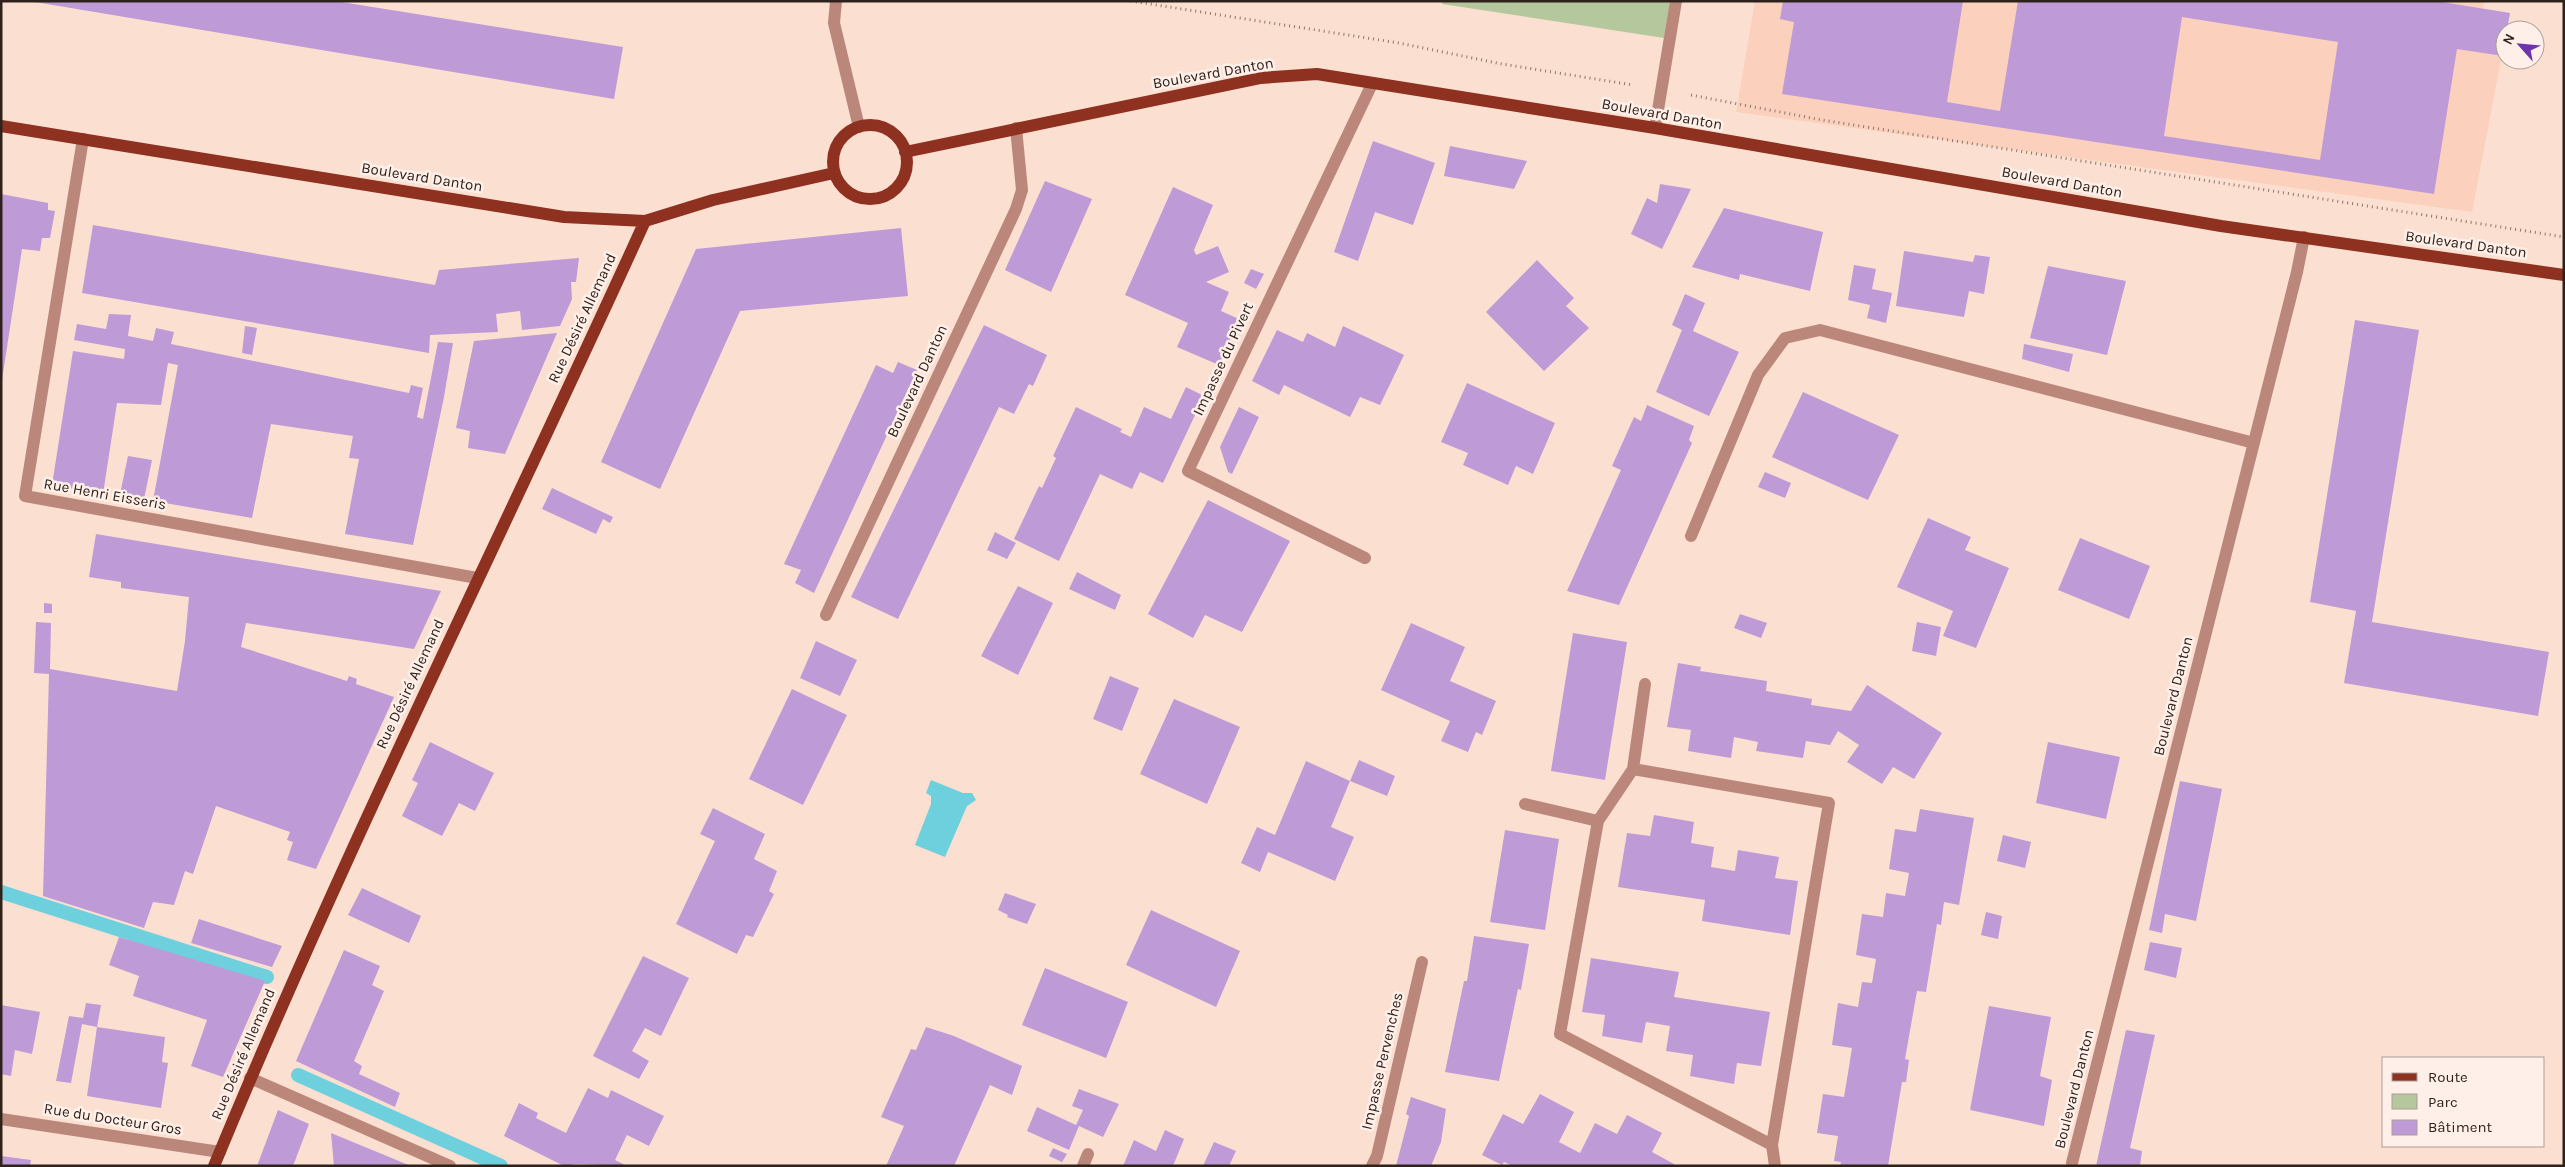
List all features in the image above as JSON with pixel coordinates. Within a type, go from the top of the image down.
[{"type":"main road","name":"Boulevard Danton","points":[[905,152],[1261,78],[1317,74],[1655,128],[2221,226],[2564,275]]},
{"type":"main road","points":[[870,125],[882,127],[900,141],[905,152],[906,164],[904,175],[890,193],[879,198],[868,199],[847,191],[834,172],[833,161],[840,140],[848,132],[859,127],[870,125]]},
{"type":"main road","name":"Boulevard Danton","points":[[1,126],[564,216],[645,221],[713,200],[834,172]]},
{"type":"main road","name":"Rue Désiré Allemand","points":[[214,1166],[314,929],[645,221]]},
{"type":"street","points":[[836,1],[834,23],[859,127]]},
{"type":"street","points":[[1655,128],[1676,1]]},
{"type":"street","name":"Impasse du Pivert","points":[[1365,558],[1188,472],[1372,84]]},
{"type":"street","name":"Boulevard Danton","points":[[826,614],[1016,209],[1022,190],[1016,128]]},
{"type":"street","name":"Rue Henri Eisseris","points":[[83,139],[25,496],[477,578]]},
{"type":"street","name":"Boulevard Danton","points":[[2072,1163],[2254,443],[2304,237]]},
{"type":"street","points":[[1691,536],[1758,375],[1785,338],[1820,330],[2254,443]]},
{"type":"street","points":[[1645,684],[1633,769],[1598,821],[1560,1034],[1772,1145]]},
{"type":"street","points":[[1633,769],[1829,803],[1772,1145],[1775,1166]]},
{"type":"street","points":[[1525,804],[1598,821]]},
{"type":"street","name":"Impasse Pervenches","points":[[1372,1166],[1377,1156],[1422,962]]},
{"type":"street","points":[[250,1078],[450,1166]]},
{"type":"street","name":"Rue du Docteur Gros","points":[[1,1119],[220,1152]]},
{"type":"path","points":[[1131,1],[1399,43],[1502,64],[1662,90],[1822,120],[2564,237]]},
{"type":"shaded area","points":[[1755,1],[2484,1],[2483,9],[2510,13],[2509,20],[2495,20],[2495,70],[2499,70],[2472,212],[1736,112]]},
{"type":"green space","points":[[1443,1],[1670,1],[1664,38],[1442,4]]},
{"type":"water","points":[[931,780],[963,793],[972,793],[976,800],[967,806],[945,857],[915,845],[931,804],[931,796],[926,793]]},
{"type":"building","points":[[29,1],[335,1],[623,47],[614,99]]},
{"type":"building","points":[[1783,1],[1963,1],[1947,102],[2000,111],[2018,1],[2436,1],[2510,13],[2509,20],[2495,20],[2495,55],[2457,49],[2434,194],[1782,94],[1794,22],[1780,19]],"holes":[[[2182,17],[2338,42],[2320,160],[2164,136]]]},
{"type":"building","points":[[1373,141],[1435,163],[1413,225],[1375,212],[1358,261],[1334,252]]},
{"type":"building","points":[[1450,146],[1527,161],[1514,189],[1444,176]]},
{"type":"building","points":[[1045,181],[1092,199],[1051,292],[1005,270]]},
{"type":"building","points":[[1660,184],[1691,189],[1662,249],[1631,234],[1647,198],[1657,203]]},
{"type":"building","points":[[1173,187],[1213,205],[1194,250],[1196,255],[1218,246],[1229,272],[1206,282],[1229,292],[1221,311],[1239,319],[1219,365],[1177,347],[1188,323],[1125,295]]},
{"type":"building","points":[[1,194],[48,203],[48,210],[55,211],[50,238],[42,238],[40,251],[22,249],[2,380]]},
{"type":"building","points":[[1724,208],[1823,232],[1810,291],[1740,274],[1739,280],[1692,267]]},
{"type":"building","points":[[93,225],[435,285],[439,270],[579,258],[576,282],[571,282],[572,299],[560,326],[522,330],[520,311],[496,314],[498,332],[430,335],[429,353],[82,293]]},
{"type":"building","points":[[901,228],[908,296],[740,311],[660,489],[601,462],[696,249]]},
{"type":"building","points":[[1904,251],[1973,262],[1975,255],[1990,257],[1984,294],[1969,291],[1964,317],[1896,306]]},
{"type":"building","points":[[1537,260],[1574,298],[1566,306],[1589,328],[1544,371],[1486,312]]},
{"type":"building","points":[[1854,265],[1876,269],[1872,289],[1892,293],[1886,323],[1867,318],[1870,305],[1848,300]]},
{"type":"building","points":[[2048,266],[2126,281],[2107,355],[2030,338]]},
{"type":"building","points":[[1251,269],[1264,274],[1256,289],[1244,283]]},
{"type":"building","points":[[1685,294],[1705,303],[1693,331],[1739,352],[1709,416],[1656,392],[1682,330],[1672,325]]},
{"type":"building","points":[[109,314],[131,315],[128,336],[153,341],[156,328],[174,332],[171,344],[409,393],[411,385],[423,388],[417,417],[423,419],[438,342],[453,343],[444,397],[413,545],[345,534],[359,459],[349,458],[353,436],[271,424],[252,518],[153,501],[178,365],[168,363],[161,405],[117,403],[103,494],[52,485],[73,351],[124,359],[125,349],[74,340],[77,324],[106,329]]},
{"type":"building","points":[[2355,320],[2419,330],[2372,622],[2549,652],[2538,716],[2344,683],[2356,611],[2310,602]]},
{"type":"building","points":[[984,325],[1047,355],[1033,386],[1029,384],[1014,414],[999,407],[898,619],[851,597]]},
{"type":"building","points":[[245,326],[257,328],[252,355],[242,353]]},
{"type":"building","points":[[1343,326],[1404,355],[1380,405],[1360,397],[1350,417],[1284,385],[1279,395],[1252,381],[1277,330],[1303,342],[1307,333],[1335,347]]},
{"type":"building","points":[[557,333],[505,454],[468,448],[470,431],[456,428],[474,341]]},
{"type":"building","points":[[2024,344],[2073,354],[2069,372],[2022,359]]},
{"type":"building","points":[[898,362],[917,370],[814,593],[795,583],[801,570],[784,564],[876,365],[893,373]]},
{"type":"building","points":[[1467,383],[1555,423],[1533,474],[1516,466],[1508,485],[1463,465],[1468,453],[1441,442]]},
{"type":"building","points":[[1186,387],[1204,396],[1163,483],[1140,472],[1132,489],[1100,474],[1059,561],[1014,539],[1039,486],[1042,488],[1056,458],[1053,456],[1076,407],[1122,429],[1120,432],[1131,437],[1144,407],[1171,419]]},
{"type":"building","points":[[1803,392],[1899,435],[1868,500],[1772,457]]},
{"type":"building","points":[[1647,405],[1694,426],[1689,440],[1692,443],[1619,605],[1567,591],[1621,470],[1612,466],[1634,417],[1641,421]]},
{"type":"building","points":[[1239,407],[1259,417],[1232,474],[1228,472],[1220,447]]},
{"type":"building","points":[[128,456],[152,460],[144,499],[120,494]]},
{"type":"building","points":[[1765,472],[1791,483],[1785,498],[1758,487]]},
{"type":"building","points":[[552,488],[613,517],[610,523],[603,519],[596,534],[542,509]]},
{"type":"building","points":[[1208,500],[1290,541],[1242,632],[1205,615],[1193,638],[1148,614]]},
{"type":"building","points":[[1928,518],[1971,537],[1965,550],[2009,568],[1976,648],[1943,636],[1953,611],[1897,587]]},
{"type":"building","points":[[995,532],[1016,543],[1007,559],[987,550]]},
{"type":"building","points":[[96,534],[441,591],[414,649],[246,623],[241,647],[347,681],[349,676],[357,679],[356,684],[394,697],[316,869],[287,860],[293,842],[287,840],[290,832],[216,806],[193,874],[185,871],[174,905],[153,902],[144,928],[43,896],[49,674],[34,673],[36,622],[51,623],[50,669],[177,691],[185,641],[189,597],[121,588],[121,582],[89,577]]},
{"type":"building","points":[[2080,538],[2150,566],[2129,619],[2058,590]]},
{"type":"building","points":[[1077,572],[1121,595],[1115,610],[1069,589]]},
{"type":"building","points":[[1018,586],[1053,603],[1018,675],[981,656]]},
{"type":"building","points":[[44,603],[52,604],[52,613],[44,613]]},
{"type":"building","points":[[1740,614],[1767,623],[1761,638],[1734,628]]},
{"type":"building","points":[[1917,622],[1941,627],[1936,656],[1912,651]]},
{"type":"building","points":[[1411,623],[1465,647],[1450,681],[1496,701],[1482,735],[1476,732],[1468,752],[1441,741],[1450,721],[1381,690]]},
{"type":"building","points":[[1573,633],[1627,642],[1605,780],[1551,771]]},
{"type":"building","points":[[816,641],[857,660],[840,696],[800,678]]},
{"type":"building","points":[[1678,663],[1701,667],[1700,671],[1767,681],[1766,691],[1812,699],[1811,705],[1851,711],[1867,685],[1942,733],[1914,779],[1893,767],[1882,784],[1847,762],[1859,745],[1838,731],[1830,745],[1806,741],[1803,758],[1756,751],[1758,742],[1734,737],[1731,758],[1688,751],[1691,730],[1667,727]]},
{"type":"building","points":[[1110,676],[1139,688],[1122,731],[1093,719]]},
{"type":"building","points":[[792,689],[847,715],[803,805],[749,779]]},
{"type":"building","points":[[1174,699],[1240,727],[1207,804],[1140,774]]},
{"type":"building","points":[[430,742],[494,773],[475,811],[459,803],[442,836],[402,816],[418,783],[412,780]]},
{"type":"building","points":[[2048,742],[2120,757],[2106,819],[2036,803]]},
{"type":"building","points":[[1359,760],[1395,776],[1387,796],[1350,781]]},
{"type":"building","points":[[1306,761],[1350,781],[1331,827],[1354,837],[1335,881],[1268,852],[1260,872],[1241,863],[1257,827],[1275,835]]},
{"type":"building","points":[[2180,781],[2222,789],[2196,921],[2165,914],[2162,933],[2149,930]]},
{"type":"building","points":[[713,808],[765,834],[754,859],[777,871],[769,891],[774,894],[753,937],[746,935],[737,954],[676,924],[715,841],[700,834]]},
{"type":"building","points":[[1920,809],[1974,818],[1959,905],[1944,902],[1941,925],[1937,924],[1926,992],[1917,991],[1905,1059],[1909,1060],[1906,1082],[1902,1082],[1888,1166],[1840,1166],[1841,1162],[1834,1161],[1838,1136],[1817,1133],[1823,1094],[1844,1097],[1848,1073],[1852,1048],[1832,1045],[1838,1003],[1858,1007],[1862,982],[1872,983],[1876,959],[1856,955],[1862,914],[1883,917],[1886,893],[1905,896],[1909,873],[1889,869],[1895,829],[1916,832]]},
{"type":"building","points":[[1654,815],[1694,822],[1691,843],[1714,847],[1711,867],[1735,871],[1738,850],[1779,857],[1775,878],[1798,881],[1790,935],[1702,921],[1705,900],[1618,887],[1627,833],[1650,836]]},
{"type":"building","points":[[1505,830],[1559,839],[1545,930],[1490,922]]},
{"type":"building","points":[[2003,835],[2031,842],[2025,868],[1997,861]]},
{"type":"building","points":[[362,888],[421,916],[409,943],[348,915]]},
{"type":"building","points":[[1005,893],[1036,904],[1027,924],[1007,917],[1008,915],[998,910]]},
{"type":"building","points":[[1151,910],[1240,951],[1216,1007],[1126,965]]},
{"type":"building","points":[[1986,912],[2002,916],[1998,939],[1981,935]]},
{"type":"building","points":[[199,919],[282,946],[272,967],[191,943]]},
{"type":"building","points":[[1474,936],[1529,944],[1521,990],[1518,989],[1499,1081],[1445,1072],[1464,981],[1467,981]]},
{"type":"building","points":[[119,937],[265,981],[223,1077],[191,1066],[207,1020],[133,996],[139,976],[109,965]]},
{"type":"building","points":[[2150,942],[2182,948],[2176,978],[2144,970]]},
{"type":"building","points":[[344,950],[380,966],[372,985],[384,991],[354,1061],[362,1066],[359,1074],[400,1093],[395,1107],[296,1061]]},
{"type":"building","points":[[643,956],[689,978],[661,1036],[645,1028],[632,1051],[649,1061],[639,1079],[593,1056]]},
{"type":"building","points":[[1591,958],[1679,972],[1674,997],[1770,1012],[1761,1066],[1737,1063],[1734,1084],[1690,1076],[1693,1055],[1666,1051],[1670,1026],[1646,1022],[1642,1043],[1602,1036],[1605,1015],[1582,1012]]},
{"type":"building","points":[[1045,968],[1128,1002],[1106,1058],[1022,1025]]},
{"type":"building","points":[[86,1003],[101,1005],[97,1027],[82,1024],[71,1083],[56,1081],[69,1016],[83,1018]]},
{"type":"building","points":[[1,1005],[40,1012],[32,1054],[15,1050],[11,1076],[1,1074]]},
{"type":"building","points":[[1989,1006],[2051,1017],[2040,1076],[2052,1080],[2044,1126],[1970,1110]]},
{"type":"building","points":[[97,1027],[165,1037],[162,1062],[168,1063],[161,1108],[87,1096]]},
{"type":"building","points":[[926,1027],[954,1036],[1022,1066],[1012,1095],[990,1085],[954,1166],[886,1166],[904,1126],[881,1117],[911,1049],[916,1050]]},
{"type":"building","points":[[2126,1030],[2155,1035],[2130,1148],[2142,1151],[2140,1166],[2096,1166]]},
{"type":"building","points":[[588,1088],[608,1098],[611,1090],[664,1116],[649,1146],[627,1135],[615,1160],[627,1166],[577,1164],[564,1166],[504,1136],[519,1103],[538,1113],[536,1118],[566,1133]]},
{"type":"building","points":[[1079,1089],[1119,1104],[1103,1137],[1079,1126],[1069,1150],[1027,1131],[1037,1107],[1076,1125],[1083,1110],[1072,1106]]},
{"type":"building","points":[[1540,1094],[1574,1112],[1559,1142],[1580,1153],[1595,1123],[1617,1134],[1627,1115],[1662,1133],[1652,1152],[1674,1164],[1673,1166],[1513,1166],[1504,1162],[1502,1165],[1482,1155],[1503,1114],[1523,1124]]},
{"type":"building","points":[[1411,1097],[1446,1109],[1441,1142],[1431,1166],[1396,1166],[1409,1116],[1406,1114]]},
{"type":"building","points":[[278,1110],[309,1124],[293,1166],[257,1166]]},
{"type":"building","points":[[1165,1130],[1184,1139],[1173,1166],[1123,1166],[1134,1140],[1156,1151]]},
{"type":"building","points":[[331,1133],[411,1166],[334,1166]]},
{"type":"building","points":[[1214,1142],[1236,1151],[1229,1166],[1203,1166]]},
{"type":"building","points":[[1053,1148],[1067,1154],[1062,1162],[1049,1156]]},
{"type":"building","points":[[1,1156],[31,1160],[30,1166],[1,1166]]},
{"type":"waterway","points":[[1,892],[267,977]]},
{"type":"waterway","points":[[298,1075],[501,1166]]}]
